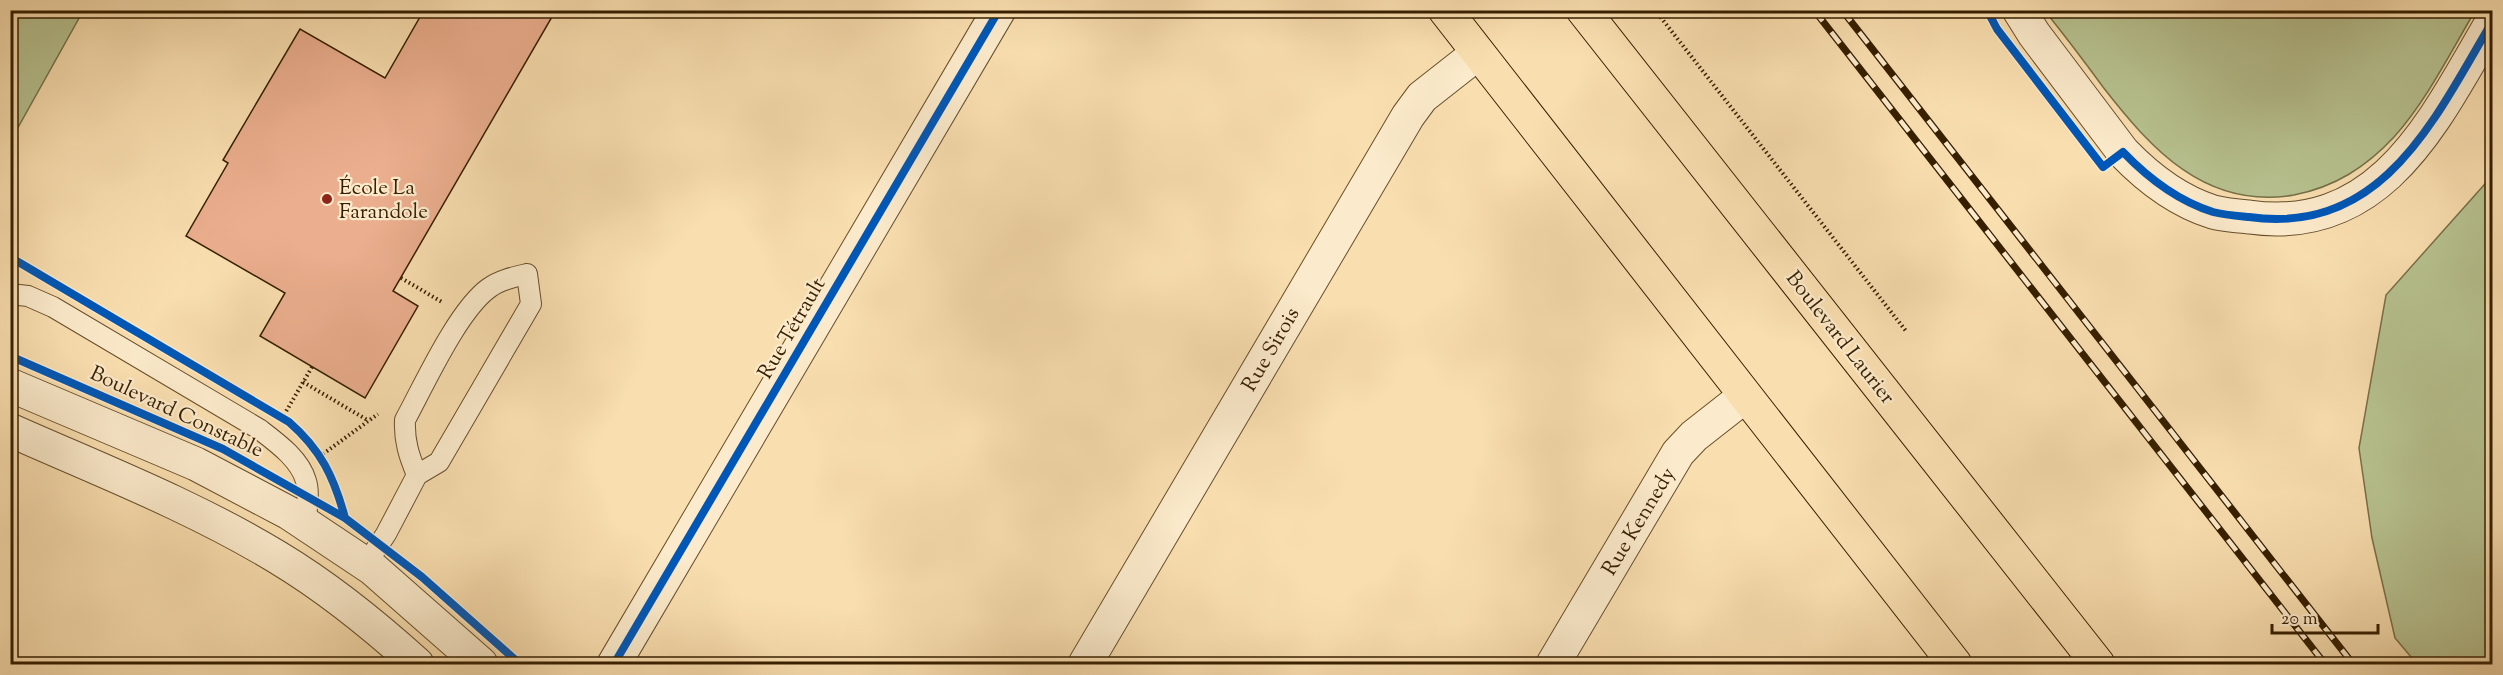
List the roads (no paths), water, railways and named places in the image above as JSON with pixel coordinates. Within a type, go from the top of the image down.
[{"type":"main road","points":[[1445,10],[1955,664]]},
{"type":"main road","name":"Boulevard Laurier","points":[[1583,10],[2098,664]]},
{"type":"street","name":"Rue Tétrault","points":[[614,664],[999,10]]},
{"type":"street","points":[[2019,10],[2034,34],[2116,143],[2139,168],[2165,189],[2214,212],[2281,220],[2312,216],[2340,207],[2373,189],[2397,166],[2438,111],[2493,22]]},
{"type":"street","name":"Rue Sirois","points":[[1085,664],[1408,116],[1422,97],[1478,53]]},
{"type":"street","name":"Boulevard Constable","points":[[10,385],[196,464],[306,523],[366,564],[481,664]]},
{"type":"street","name":"Rue Kennedy","points":[[1553,664],[1678,453],[1694,436],[1744,396]]},
{"type":"street","points":[[10,430],[186,509],[277,557],[332,594],[417,664]]},
{"type":"lane","points":[[366,564],[386,534],[417,475],[439,462],[531,304],[527,274],[502,280],[490,287],[464,314],[405,420],[404,435],[407,454],[417,475]]},
{"type":"lane","points":[[10,294],[28,296],[53,307],[260,429],[276,442],[301,469],[307,482],[306,523]]},
{"type":"railway","points":[[1814,10],[2325,664]]},
{"type":"railway","points":[[1842,10],[2353,664]]},
{"type":"place","name":"École La Farandole","points":[[327,199]]}]
